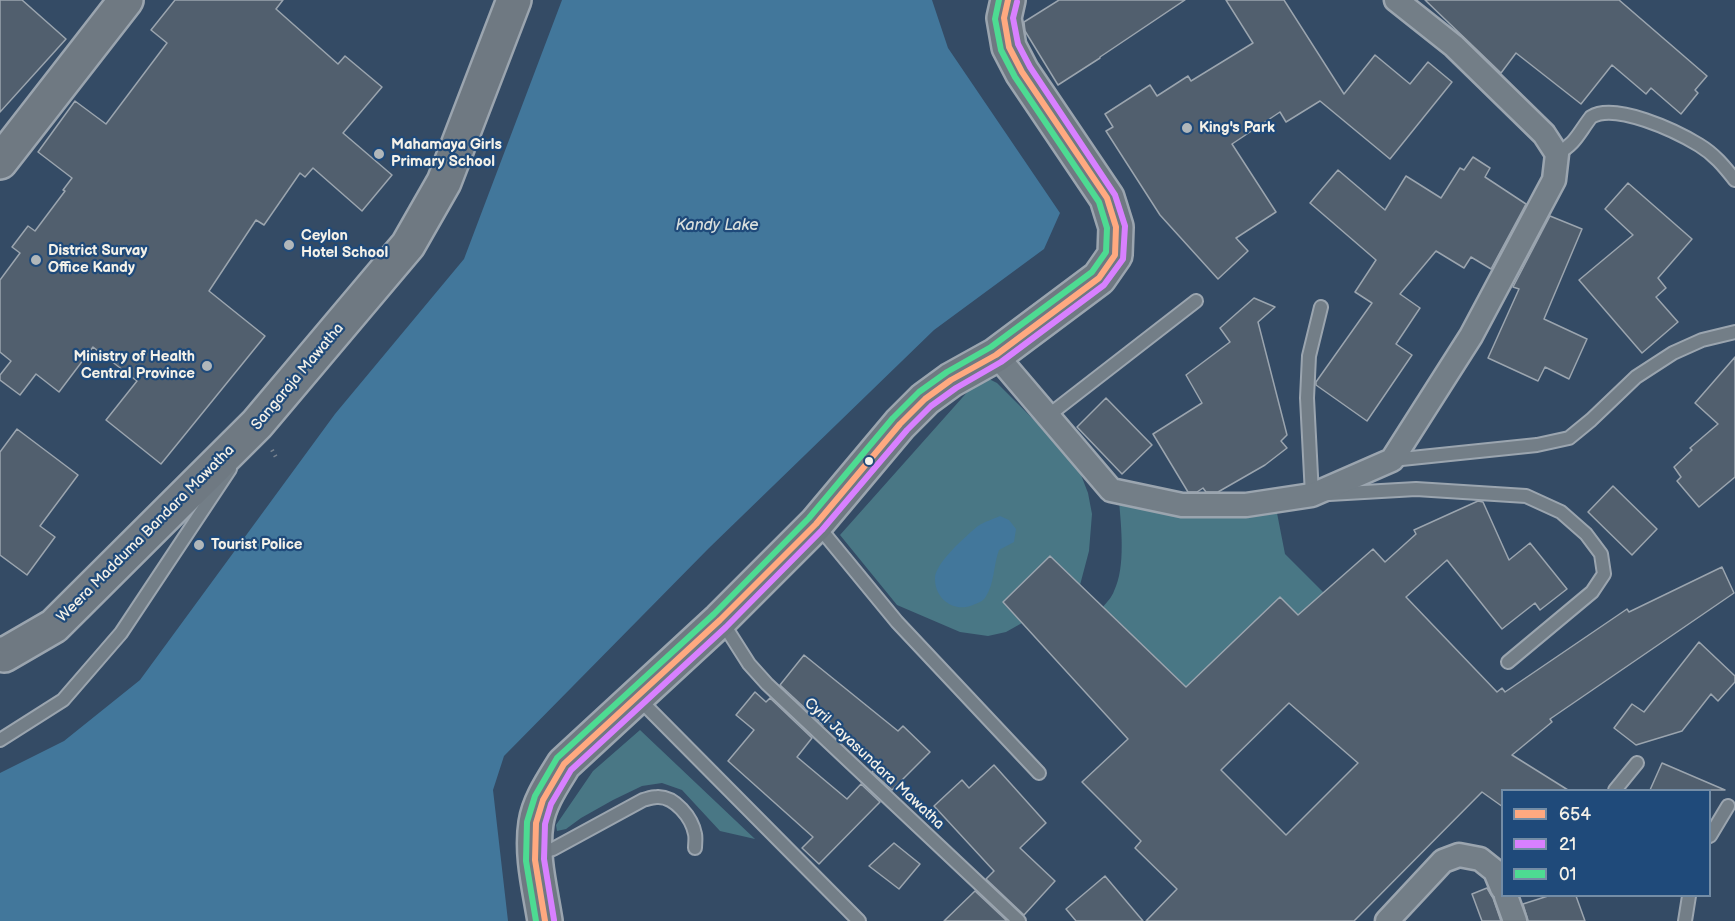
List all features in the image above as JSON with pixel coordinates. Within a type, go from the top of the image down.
[{"type":"main road","points":[[0,162],[126,0]]},
{"type":"main road","name":"Sangaraja Mawatha","points":[[256,424],[408,245],[444,182],[514,0]]},
{"type":"main road","points":[[545,921],[535,855],[536,821],[547,791],[564,764],[720,620],[816,524],[892,433],[925,399],[996,355],[1099,278],[1114,255],[1116,227],[1107,198],[1022,72],[1009,47],[1004,18],[1008,0]]},
{"type":"main road","name":"Weera Madduma Bandara Mawatha","points":[[0,654],[4,655],[54,626],[256,424]]},
{"type":"street","points":[[996,355],[1111,490],[1182,505],[1246,505],[1312,495],[1392,460],[1471,336],[1554,180],[1557,154],[1544,134],[1454,46],[1396,0]]},
{"type":"street","points":[[1387,921],[1443,861],[1460,855],[1480,859],[1495,871],[1501,883]]},
{"type":"lane","points":[[1557,154],[1579,137],[1591,117],[1606,112],[1620,113],[1661,127],[1699,145],[1720,162],[1735,180]]},
{"type":"lane","points":[[1049,415],[1196,302]]},
{"type":"lane","points":[[1321,307],[1309,356],[1307,398],[1312,495],[1416,489],[1526,496],[1561,512],[1586,534],[1600,554],[1604,574],[1592,592],[1508,662]]},
{"type":"lane","points":[[1392,460],[1537,445],[1569,438],[1636,377],[1673,353],[1702,340],[1735,332]]},
{"type":"lane","name":"Sangaraja Mawatha","points":[[0,740],[63,700],[121,633],[217,490],[256,424]]},
{"type":"lane","points":[[816,524],[897,622],[1039,773]]},
{"type":"lane","name":"Cyril Jayasundara Mawatha","points":[[720,620],[749,664],[767,684],[1019,921]]},
{"type":"lane","points":[[638,698],[859,921]]},
{"type":"lane","points":[[1616,789],[1636,763]]},
{"type":"lane","points":[[535,855],[553,849],[643,800],[658,796],[678,805],[688,819],[695,834],[695,848]]},
{"type":"lane","points":[[1711,834],[1728,806]]},
{"type":"lane","points":[[1686,921],[1689,897]]},
{"type":"shaded area","points":[[989,379],[997,383],[1076,462],[1088,493],[1092,514],[1089,551],[1080,585],[1050,556],[1003,602],[1022,623],[1006,632],[988,636],[960,632],[897,605],[840,535],[978,380]]},
{"type":"shaded area","points":[[1119,500],[1186,514],[1242,518],[1277,513],[1285,554],[1324,593],[1342,658],[1280,598],[1186,687],[1103,607],[1113,593],[1120,570],[1122,546]]},
{"type":"shaded area","points":[[640,730],[755,839],[720,831],[682,790],[662,783],[642,786],[581,818],[566,829],[557,831],[556,825],[593,771]]},
{"type":"water","name":"Kandy Lake","points":[[562,0],[932,0],[948,48],[1060,213],[1044,249],[934,330],[709,548],[504,756],[493,790],[508,921],[0,921],[0,773],[64,741],[140,680],[335,414],[464,259]]},
{"type":"water","points":[[1000,516],[1009,520],[1016,529],[1014,542],[999,550],[991,586],[985,598],[966,607],[953,606],[938,593],[936,573],[966,536],[978,526]]},
{"type":"building","points":[[0,0],[22,0],[66,39],[0,112]]},
{"type":"building","points":[[175,0],[283,0],[276,9],[338,64],[345,56],[382,87],[343,133],[392,175],[362,211],[313,168],[305,177],[300,173],[264,225],[256,220],[209,291],[265,336],[161,464],[106,420],[137,381],[93,347],[59,392],[36,374],[20,395],[0,380],[0,375],[11,361],[0,352],[0,280],[20,253],[12,247],[28,226],[35,231],[72,178],[38,152],[75,101],[106,124],[167,43],[151,30]]},
{"type":"building","points":[[1059,0],[1185,0],[1058,85],[1025,31],[1024,22]]},
{"type":"building","points":[[1226,0],[1284,0],[1344,94],[1375,55],[1410,84],[1428,62],[1452,82],[1390,159],[1320,101],[1286,122],[1280,112],[1232,144],[1276,212],[1236,238],[1248,251],[1218,279],[1160,215],[1106,131],[1113,127],[1105,114],[1150,85],[1157,96],[1188,76],[1191,81],[1253,43]]},
{"type":"building","points":[[1425,0],[1619,0],[1707,76],[1695,90],[1698,93],[1681,114],[1651,88],[1646,94],[1612,65],[1581,104],[1516,53],[1501,73]]},
{"type":"building","points":[[1473,157],[1490,168],[1485,177],[1526,204],[1491,269],[1471,257],[1464,268],[1436,251],[1400,294],[1420,308],[1396,344],[1412,355],[1367,421],[1316,385],[1316,382],[1372,303],[1355,292],[1376,260],[1310,203],[1338,170],[1385,210],[1406,176],[1441,198],[1460,168],[1464,170]]},
{"type":"building","points":[[1628,183],[1692,239],[1658,278],[1666,288],[1656,297],[1678,322],[1642,353],[1579,280],[1633,235],[1605,209]]},
{"type":"building","points":[[1550,216],[1582,229],[1544,319],[1587,339],[1569,379],[1545,367],[1538,381],[1488,358],[1519,289],[1513,287]]},
{"type":"building","points":[[1254,298],[1275,307],[1258,322],[1287,435],[1281,441],[1287,448],[1265,465],[1218,492],[1206,492],[1203,488],[1197,492],[1188,492],[1153,434],[1202,403],[1186,375],[1230,342],[1220,328]]},
{"type":"building","points":[[1735,357],[1735,477],[1699,507],[1677,481],[1681,477],[1674,467],[1692,450],[1690,448],[1718,424],[1695,403]]},
{"type":"building","points":[[1106,398],[1152,445],[1122,474],[1077,427]]},
{"type":"building","points":[[17,429],[78,475],[40,526],[55,537],[27,575],[0,555],[0,452]]},
{"type":"building","points":[[1613,486],[1657,529],[1632,555],[1588,512]]},
{"type":"building","points":[[1478,501],[1483,502],[1509,560],[1530,543],[1567,589],[1540,610],[1535,603],[1502,629],[1447,560],[1406,597],[1497,692],[1502,688],[1505,692],[1627,609],[1629,612],[1722,567],[1734,593],[1550,719],[1552,722],[1512,755],[1566,789],[1501,789],[1501,806],[1482,792],[1354,921],[1146,921],[1177,889],[1135,848],[1141,841],[1082,782],[1128,739],[1003,602],[1050,556],[1186,687],[1280,597],[1298,615],[1373,549],[1385,562],[1416,534],[1414,530]],"holes":[[[1289,703],[1358,763],[1286,835],[1221,770]]]},
{"type":"building","points":[[1699,642],[1735,676],[1735,682],[1718,701],[1711,694],[1682,731],[1636,745],[1614,728],[1632,704],[1644,712]]},
{"type":"building","points":[[804,655],[898,731],[903,726],[930,752],[892,790],[872,772],[877,766],[869,759],[872,756],[827,720],[823,725],[780,685]]},
{"type":"building","points":[[755,692],[766,702],[770,698],[812,738],[797,757],[847,799],[861,784],[880,802],[819,864],[802,848],[813,837],[728,761],[754,730],[736,715]]},
{"type":"building","points":[[1662,763],[1725,790],[1711,789],[1650,789]]},
{"type":"building","points":[[994,765],[1046,823],[1020,848],[1055,881],[1024,915],[986,879],[994,871],[934,806],[962,780],[969,788]]},
{"type":"building","points":[[894,843],[920,864],[899,889],[869,866]]},
{"type":"building","points":[[1105,876],[1143,921],[1076,921],[1066,909]]},
{"type":"building","points":[[1487,888],[1501,921],[1482,921],[1472,894]]},
{"type":"building","points":[[975,891],[1007,921],[944,921]]},
{"type":"building","points":[[1545,897],[1576,897],[1585,921],[1528,921],[1523,904]]},
{"type":"transit line","name":"01","points":[[536,921],[526,861],[527,822],[535,796],[557,758],[714,614],[809,518],[893,418],[919,392],[947,372],[991,347],[1092,272],[1106,252],[1107,228],[1099,202],[1015,77],[1001,50],[995,19],[999,0]]},
{"type":"transit line","name":"654","points":[[545,921],[535,860],[536,823],[543,800],[564,764],[720,620],[816,524],[900,424],[925,399],[951,380],[996,355],[1099,278],[1115,255],[1116,227],[1107,198],[1022,72],[1009,47],[1004,18],[1008,0]]},
{"type":"transit line","name":"21","points":[[554,920],[544,859],[545,824],[551,804],[571,770],[726,627],[822,530],[907,430],[931,406],[956,388],[1001,362],[1104,285],[1123,259],[1125,226],[1115,195],[1030,67],[1018,44],[1013,18],[1017,2]]},
{"type":"place","name":"King's Park","points":[[1187,128]]},
{"type":"place","name":"Mahamaya Girls Primary School","points":[[379,154]]},
{"type":"place","name":"Ceylon Hotel School","points":[[289,245]]},
{"type":"place","name":"District Survay Office Kandy","points":[[36,260]]},
{"type":"place","name":"Ministry of Health Central Province","points":[[207,366]]},
{"type":"place","name":"Tourist Police","points":[[199,545]]}]
